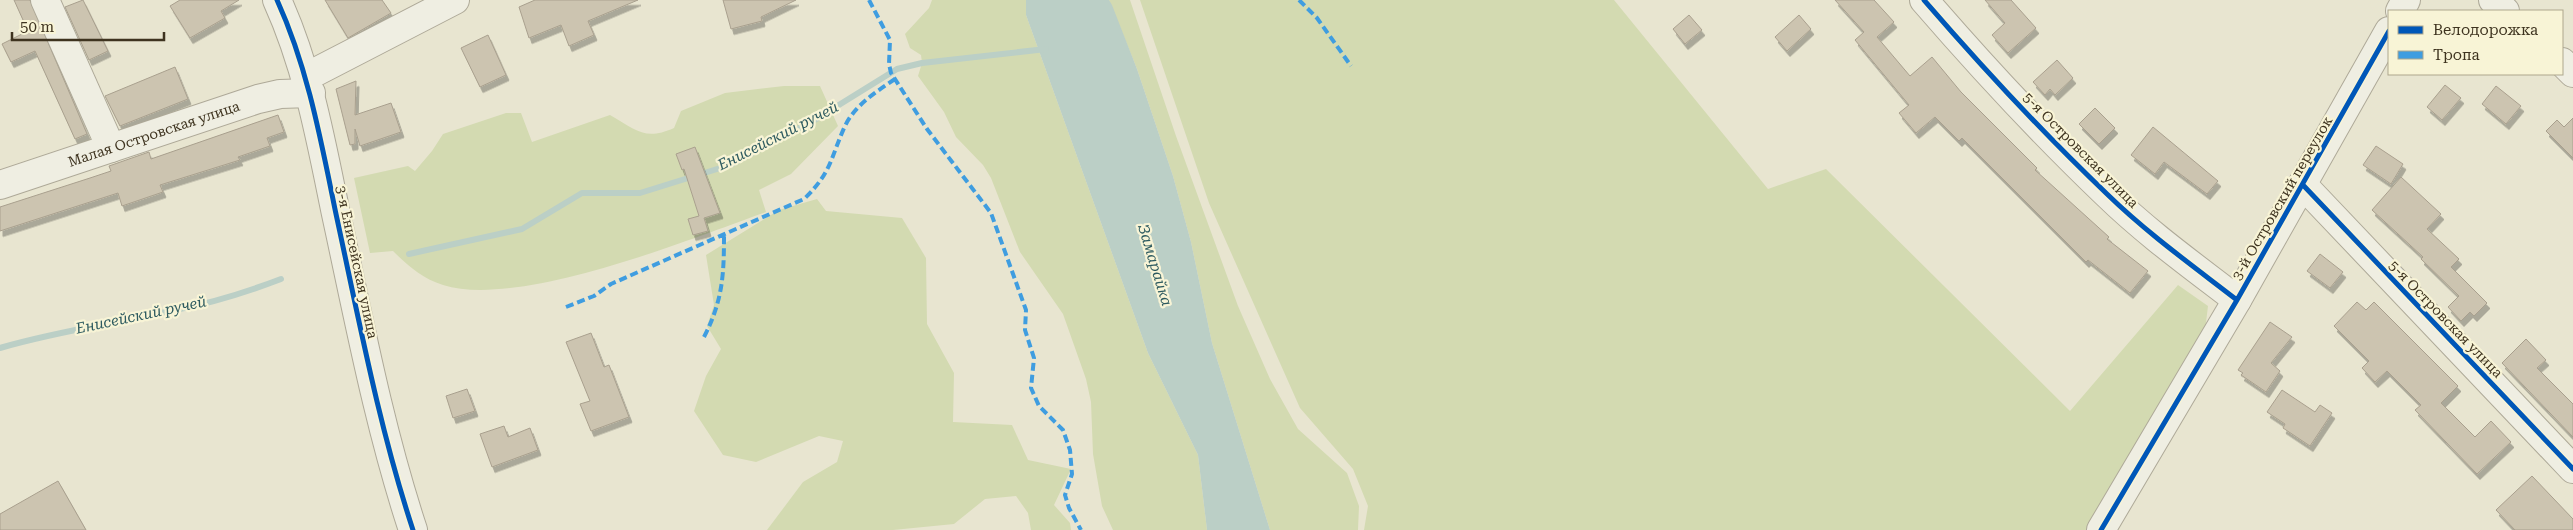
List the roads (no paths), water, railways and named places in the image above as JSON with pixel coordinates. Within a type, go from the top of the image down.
[{"type":"street","points":[[46,0],[111,148]]},
{"type":"street","name":"3-я Енисейская улица","points":[[277,0],[290,30],[309,85],[361,337],[412,530]]},
{"type":"street","name":"5-я Островская улица","points":[[1924,0],[1977,60],[2107,195],[2168,248],[2237,300]]},
{"type":"street","points":[[2493,0],[2504,10]]},
{"type":"street","name":"Малая Островская улица","points":[[0,184],[258,99],[309,85],[447,2]]},
{"type":"street","name":"3-й Островский переулок","points":[[2101,530],[2237,300],[2388,32]]},
{"type":"street","points":[[2563,63],[2573,72]]},
{"type":"street","name":"5-я Островская улица","points":[[2303,185],[2573,469]]},
{"type":"water","name":"Замарайка","points":[[1026,0],[1109,0],[1112,5],[1137,69],[1173,176],[1191,242],[1212,343],[1270,530],[1207,530],[1198,455],[1148,353],[1026,15]]},
{"type":"waterway","name":"Енисейский ручей","points":[[409,254],[522,229],[582,193],[640,193],[730,165],[813,121],[897,69],[922,63],[1046,49]]},
{"type":"waterway","name":"Енисейский ручей","points":[[0,348],[66,332],[202,304],[242,293],[281,279]]}]
